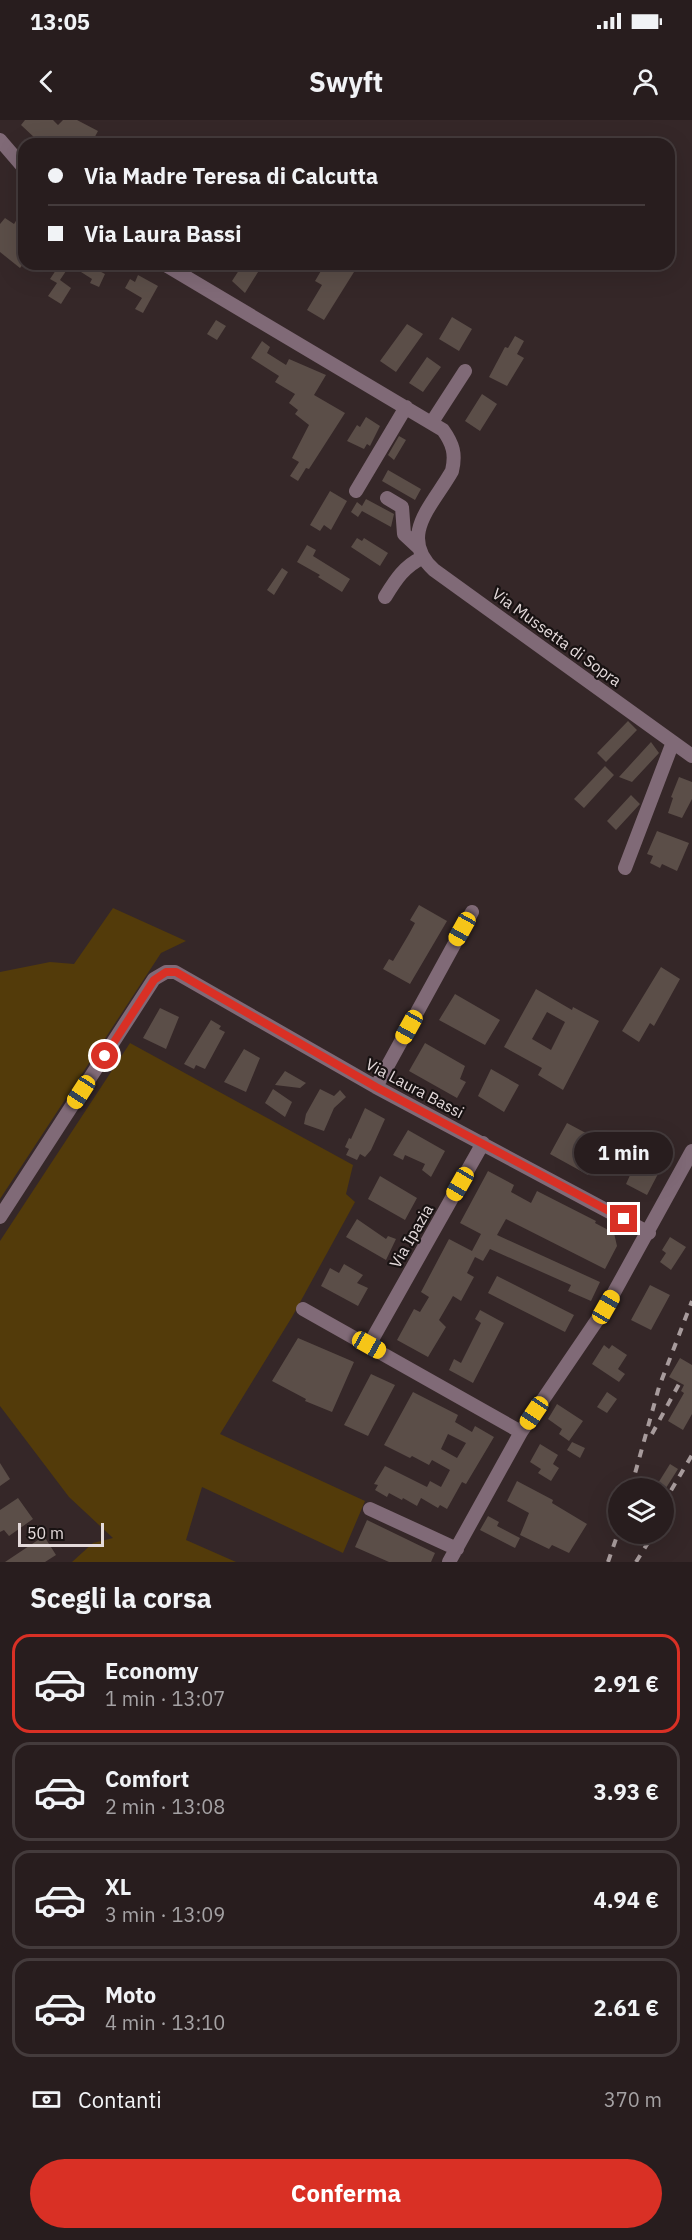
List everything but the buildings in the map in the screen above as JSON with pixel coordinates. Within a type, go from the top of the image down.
[{"type":"street","points":[[0,140],[18,161]]},
{"type":"street","points":[[174,270],[432,422],[450,441],[454,451],[454,462],[417,529],[420,553],[399,576],[385,597]]},
{"type":"street","points":[[432,422],[465,371]]},
{"type":"street","points":[[356,491],[406,407]]},
{"type":"street","name":"Via Mussetta di Sopra","points":[[387,498],[402,507],[404,534],[434,570],[692,756]]},
{"type":"street","points":[[625,868],[673,742]]},
{"type":"street","points":[[376,1087],[472,912]]},
{"type":"street","name":"Via Laura Bassi","points":[[0,1217],[154,980],[166,972],[176,972],[376,1087],[649,1233]]},
{"type":"street","name":"Via Ipazia","points":[[369,1345],[483,1143]]},
{"type":"street","points":[[449,1562],[521,1432],[606,1307],[649,1233],[692,1150]]},
{"type":"street","points":[[303,1309],[521,1432]]},
{"type":"street","points":[[370,1509],[457,1549]]},
{"type":"shaded area","points":[[113,908],[186,941],[161,953],[0,1199],[0,972],[50,962],[74,964]]},
{"type":"shaded area","points":[[130,1043],[353,1165],[346,1194],[355,1202],[292,1317],[220,1434],[365,1501],[343,1553],[202,1487],[186,1540],[236,1562],[72,1562],[93,1543],[113,1538],[69,1497],[0,1406],[0,1241]]},
{"type":"railway","points":[[634,1478],[659,1387],[692,1301]]},
{"type":"railway","points":[[652,1434],[679,1384]]},
{"type":"railway","points":[[674,1485],[692,1455]]},
{"type":"railway","points":[[608,1562],[614,1544]]},
{"type":"railway","points":[[636,1562],[647,1544]]},
{"type":"route","points":[[105,1056],[154,980],[166,972],[176,972],[376,1087],[624,1219]]}]
